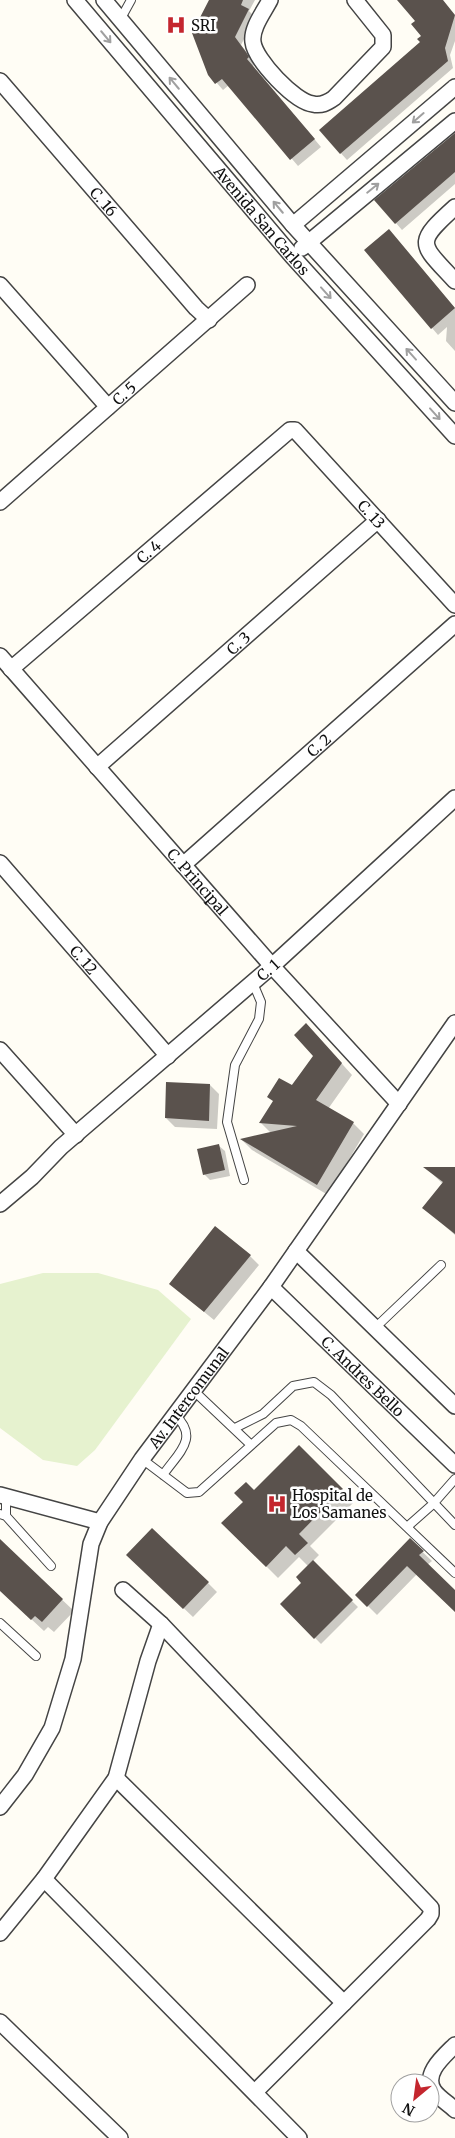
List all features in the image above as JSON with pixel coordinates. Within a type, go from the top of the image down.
[{"type":"street","name":"Avenida San Carlos","points":[[75,0],[292,256],[455,436]]},
{"type":"street","name":"Avenida San Carlos","points":[[104,0],[293,224],[455,403]]},
{"type":"street","points":[[270,0],[255,28],[252,41],[256,54],[294,96],[314,105],[326,104],[334,98],[383,47],[383,35],[355,0]]},
{"type":"street","name":"C. 16","points":[[0,81],[196,308],[209,320]]},
{"type":"street","points":[[293,224],[455,86]]},
{"type":"street","points":[[292,256],[346,209],[455,121]]},
{"type":"street","points":[[332,192],[346,209]]},
{"type":"street","points":[[455,208],[431,229],[425,240],[426,250],[455,281]]},
{"type":"street","points":[[0,285],[108,407]]},
{"type":"street","name":"C. 5","points":[[3,493],[108,407],[247,285]]},
{"type":"street","name":"C. 13","points":[[285,431],[295,430],[455,605]]},
{"type":"street","name":"C. 4","points":[[11,669],[285,431]]},
{"type":"street","name":"C. 3","points":[[97,767],[378,520]]},
{"type":"street","name":"C. 2","points":[[183,865],[455,624]]},
{"type":"street","name":"C. Principal","points":[[0,656],[272,966],[399,1104]]},
{"type":"street","name":"C. 1","points":[[0,1204],[76,1135],[253,983],[455,798]]},
{"type":"street","name":"C. 12","points":[[0,863],[168,1056]]},
{"type":"street","name":"Av. Intercomunal","points":[[0,1807],[25,1775],[52,1728],[74,1659],[91,1544],[100,1522],[142,1459],[271,1287],[455,1023]]},
{"type":"street","points":[[0,1050],[76,1135]]},
{"type":"street","points":[[296,1251],[455,1406]]},
{"type":"street","name":"C. Andres Bello","points":[[271,1287],[455,1465]]},
{"type":"street","points":[[3,1496],[100,1522]]},
{"type":"street","points":[[123,1590],[161,1624],[431,1908],[431,1914],[428,1919],[255,2092]]},
{"type":"street","points":[[0,1933],[44,1879],[116,1778],[148,1661],[161,1624]]},
{"type":"street","points":[[116,1778],[344,2003]]},
{"type":"street","points":[[44,1879],[299,2138]]},
{"type":"street","points":[[0,2022],[120,2138]]},
{"type":"street","points":[[455,2045],[434,2066],[431,2078],[433,2091],[455,2110]]},
{"type":"lane","points":[[120,20],[131,0]]},
{"type":"lane","points":[[244,1180],[227,1122],[235,1065],[259,1018],[261,1002],[253,983]]},
{"type":"lane","points":[[376,1327],[441,1265]]},
{"type":"lane","points":[[235,1428],[263,1414],[293,1386],[314,1382],[331,1395],[455,1526]]},
{"type":"lane","points":[[193,1390],[250,1444]]},
{"type":"lane","points":[[163,1475],[188,1438],[187,1428],[175,1415]]},
{"type":"lane","points":[[142,1459],[186,1493],[199,1492],[250,1444],[280,1421],[296,1422],[455,1573]]},
{"type":"lane","points":[[407,1527],[433,1504],[455,1479]]},
{"type":"lane","points":[[3,1496],[3,1515],[51,1566]]},
{"type":"lane","points":[[0,1623],[36,1656]]},
{"type":"green space","points":[[43,1273],[98,1273],[158,1290],[191,1319],[95,1450],[77,1466],[43,1460],[0,1428],[0,1284]]},
{"type":"building","points":[[209,0],[243,0],[241,5],[249,9],[235,37],[249,57],[247,59],[315,139],[290,160],[222,79],[215,84],[208,75],[192,33]]},
{"type":"building","points":[[397,0],[443,0],[455,15],[445,48],[448,61],[340,154],[319,130],[420,42],[417,39],[421,36],[411,24],[415,21]]},
{"type":"building","points":[[455,133],[455,172],[395,224],[374,200]]},
{"type":"building","points":[[389,229],[455,308],[431,329],[364,250]]},
{"type":"building","points":[[306,1023],[342,1063],[316,1100],[354,1122],[317,1185],[240,1139],[297,1126],[259,1123],[273,1101],[267,1097],[279,1078],[292,1085],[313,1056],[294,1035]]},
{"type":"building","points":[[166,1082],[210,1084],[209,1121],[165,1118]]},
{"type":"building","points":[[219,1144],[225,1170],[203,1175],[197,1149]]},
{"type":"building","points":[[423,1167],[455,1167],[455,1234],[422,1208],[443,1182]]},
{"type":"building","points":[[215,1226],[251,1255],[204,1312],[169,1284]]},
{"type":"building","points":[[299,1445],[343,1489],[299,1534],[308,1543],[295,1555],[286,1546],[266,1567],[221,1523],[243,1502],[234,1493],[246,1482],[254,1490]]},
{"type":"building","points":[[152,1528],[209,1582],[183,1609],[126,1555]]},
{"type":"building","points":[[410,1538],[424,1551],[419,1555],[455,1590],[455,1612],[407,1566],[367,1607],[355,1595]]},
{"type":"building","points":[[0,1539],[63,1599],[42,1622],[35,1616],[31,1620],[0,1591]]},
{"type":"building","points":[[313,1560],[353,1600],[314,1639],[280,1604],[301,1583],[296,1577]]},
{"type":"place","name":"SRI","points":[[176,25]]},
{"type":"place","name":"Hospital de Los Samanes","points":[[277,1504]]}]
